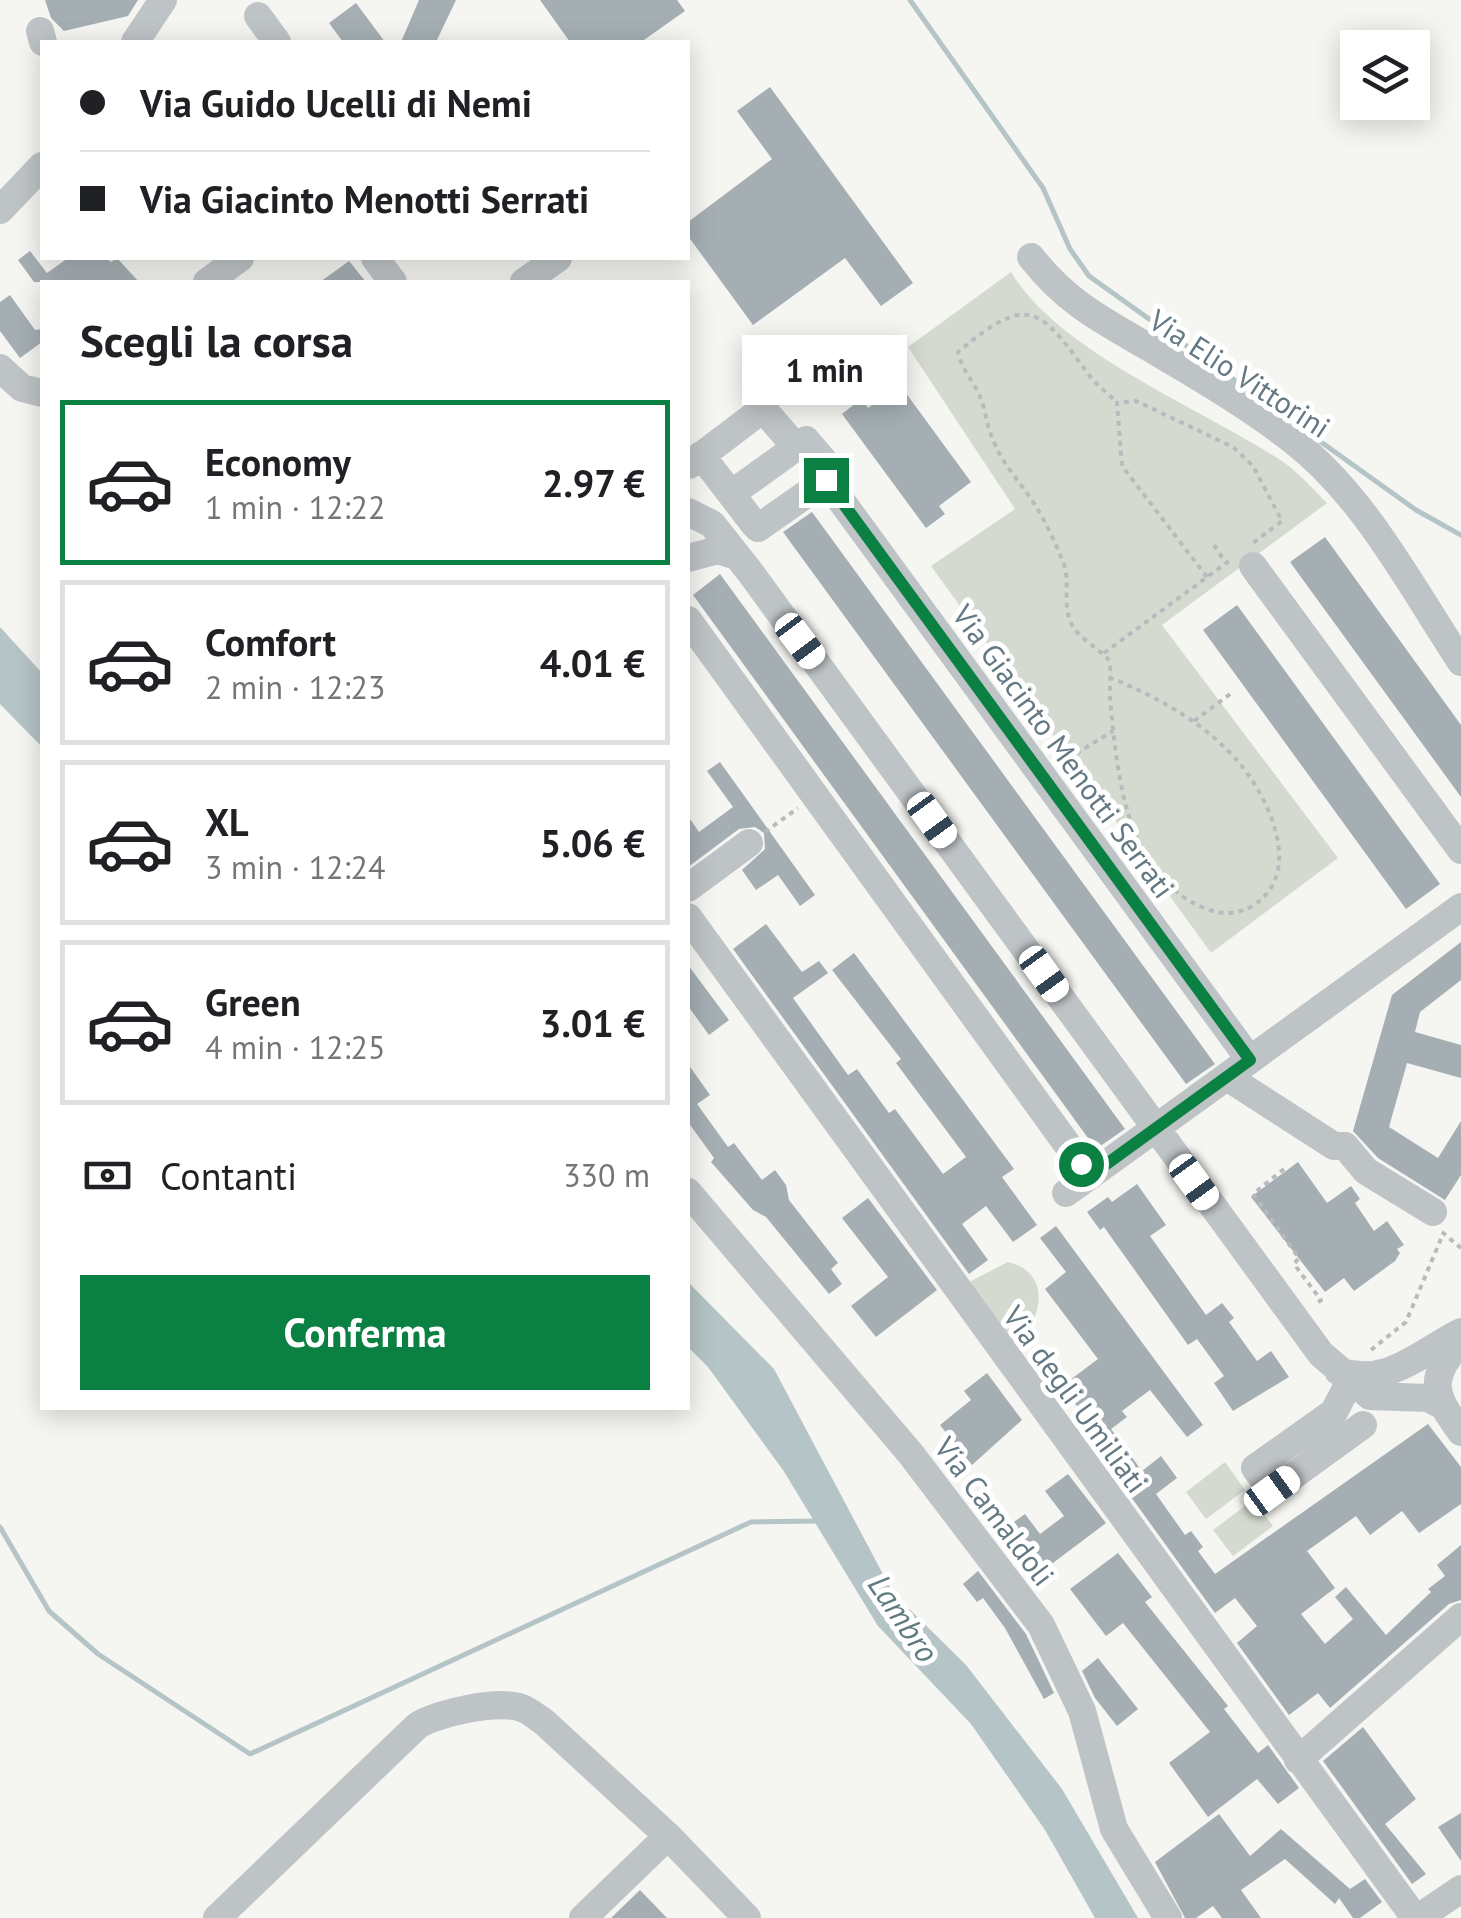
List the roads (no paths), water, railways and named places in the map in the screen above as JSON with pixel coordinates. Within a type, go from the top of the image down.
[{"type":"street","points":[[137,40],[163,0]]},
{"type":"street","points":[[258,16],[276,40]]},
{"type":"street","points":[[0,210],[40,168]]},
{"type":"street","name":"Via Elio Vittorini","points":[[1031,257],[1065,296],[1100,322],[1169,359],[1290,438],[1324,466],[1364,513],[1461,662]]},
{"type":"street","points":[[211,280],[237,260]]},
{"type":"street","points":[[527,280],[555,260]]},
{"type":"street","points":[[0,368],[22,388],[40,392]]},
{"type":"street","points":[[732,494],[796,446],[763,409],[694,460],[732,494],[758,528],[826,480]]},
{"type":"street","name":"Via Giacinto Menotti Serrati","points":[[796,446],[811,442],[834,474],[826,480],[1238,1068]]},
{"type":"street","points":[[690,513],[712,524],[1155,1128],[1351,1371],[1375,1398],[1428,1398],[1441,1405],[1461,1432]]},
{"type":"street","points":[[690,557],[718,550],[736,556]]},
{"type":"street","points":[[1240,565],[1461,850]]},
{"type":"street","points":[[690,623],[1090,1176]]},
{"type":"street","points":[[690,887],[749,844]]},
{"type":"street","points":[[1066,1193],[1461,907]]},
{"type":"street","name":"Via degli Umiliati","points":[[690,919],[1416,1918]]},
{"type":"street","points":[[1238,1068],[1334,1146],[1345,1146],[1366,1171],[1438,1223]]},
{"type":"street","name":"Via Camaldoli","points":[[690,1194],[910,1454],[1040,1625],[1082,1711],[1114,1829],[1168,1918]]},
{"type":"street","points":[[1351,1371],[1400,1368],[1461,1332]]},
{"type":"street","points":[[1441,1405],[1438,1375],[1461,1342]]},
{"type":"street","points":[[1349,1424],[1351,1371]]},
{"type":"street","points":[[1298,1760],[1461,1617]]},
{"type":"street","points":[[217,1918],[431,1717],[505,1704],[522,1707],[668,1836],[748,1918]]},
{"type":"street","points":[[583,1918],[668,1836]]},
{"type":"street","points":[[1416,1918],[1461,1889]]},
{"type":"water","points":[[0,627],[40,671],[40,745],[0,704]]},
{"type":"water","name":"Lambro","points":[[690,1284],[774,1369],[893,1593],[966,1665],[1062,1789],[1138,1918],[1095,1918],[1045,1830],[971,1724],[878,1626],[783,1470],[708,1367],[690,1349]]},
{"type":"waterway","points":[[910,0],[1043,188],[1070,249],[1089,276],[1416,510],[1461,535]]},
{"type":"waterway","points":[[0,1527],[49,1611],[98,1654],[250,1754],[751,1522],[820,1521]]}]
